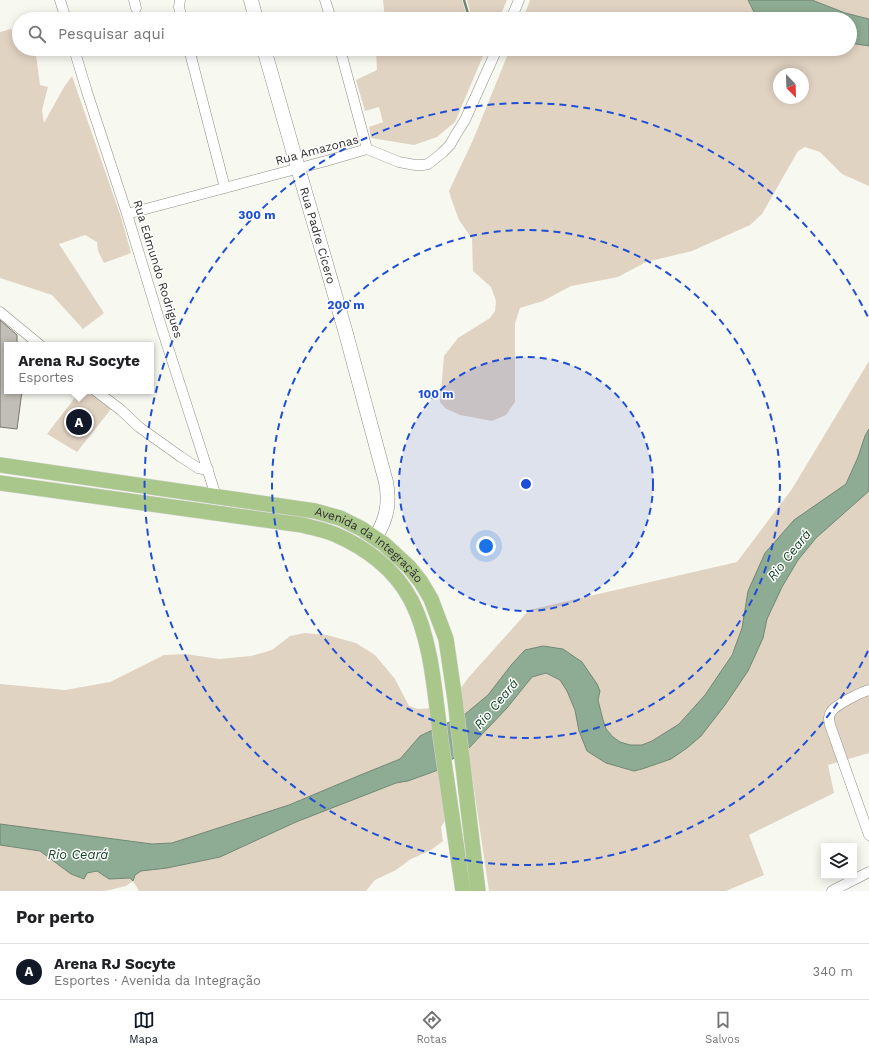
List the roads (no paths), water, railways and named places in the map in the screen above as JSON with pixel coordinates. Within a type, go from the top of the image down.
[{"type":"main road","name":"Avenida da Integração","points":[[0,466],[315,511],[340,518],[362,529],[384,544],[409,567],[421,582],[431,599],[446,639],[455,700],[478,891]]},
{"type":"main road","name":"Avenida da Integração","points":[[0,483],[302,525],[332,533],[364,550],[377,559],[392,573],[411,599],[421,625],[428,651],[463,891]]},
{"type":"main road","points":[[248,517],[249,501]]},
{"type":"street","points":[[60,0],[64,12]]},
{"type":"street","points":[[180,0],[180,12]]},
{"type":"street","points":[[251,0],[254,12]]},
{"type":"street","points":[[325,0],[329,12]]},
{"type":"street","points":[[514,12],[520,0]]},
{"type":"street","name":"Rua Edmundo Rodrigues","points":[[76,56],[216,496]]},
{"type":"street","points":[[191,56],[225,188]]},
{"type":"street","name":"Rua Padre Cícero","points":[[266,56],[343,322],[386,482],[388,494],[386,514],[384,523],[375,538]]},
{"type":"street","points":[[342,56],[367,149]]},
{"type":"street","name":"Rua Amazonas","points":[[127,214],[367,149],[399,162],[415,165],[428,164],[450,145],[465,120],[494,56]]},
{"type":"street","points":[[0,312],[36,342]]},
{"type":"street","points":[[100,394],[121,410],[139,427],[181,457],[198,468],[208,469]]},
{"type":"street","points":[[869,690],[857,694],[835,708],[830,713],[829,718],[830,725],[869,835]]},
{"type":"street","points":[[832,891],[869,872]]},
{"type":"water","points":[[748,0],[812,0],[842,12],[754,12]]},
{"type":"water","points":[[857,16],[869,19],[869,46],[857,44]]},
{"type":"water","name":"Rio Ceará","points":[[869,429],[869,491],[816,538],[798,560],[782,587],[767,619],[763,638],[748,671],[725,705],[701,736],[671,759],[634,771],[606,763],[587,751],[579,731],[575,710],[567,691],[560,680],[546,673],[532,677],[507,708],[468,749],[438,770],[408,781],[396,783],[296,822],[220,857],[167,868],[141,871],[135,875],[133,881],[130,878],[109,879],[97,871],[87,873],[84,879],[71,874],[40,851],[0,845],[0,824],[152,844],[172,843],[289,805],[400,759],[420,736],[464,715],[488,695],[525,650],[543,646],[563,649],[582,662],[600,691],[598,700],[603,720],[606,729],[613,737],[620,742],[630,745],[642,745],[652,741],[679,724],[705,695],[732,655],[742,628],[748,591],[765,553],[794,520],[846,484]]},
{"type":"waterway","points":[[464,0],[468,12]]},
{"type":"place","name":"Arena RJ Socyte","points":[[79,422]]}]
